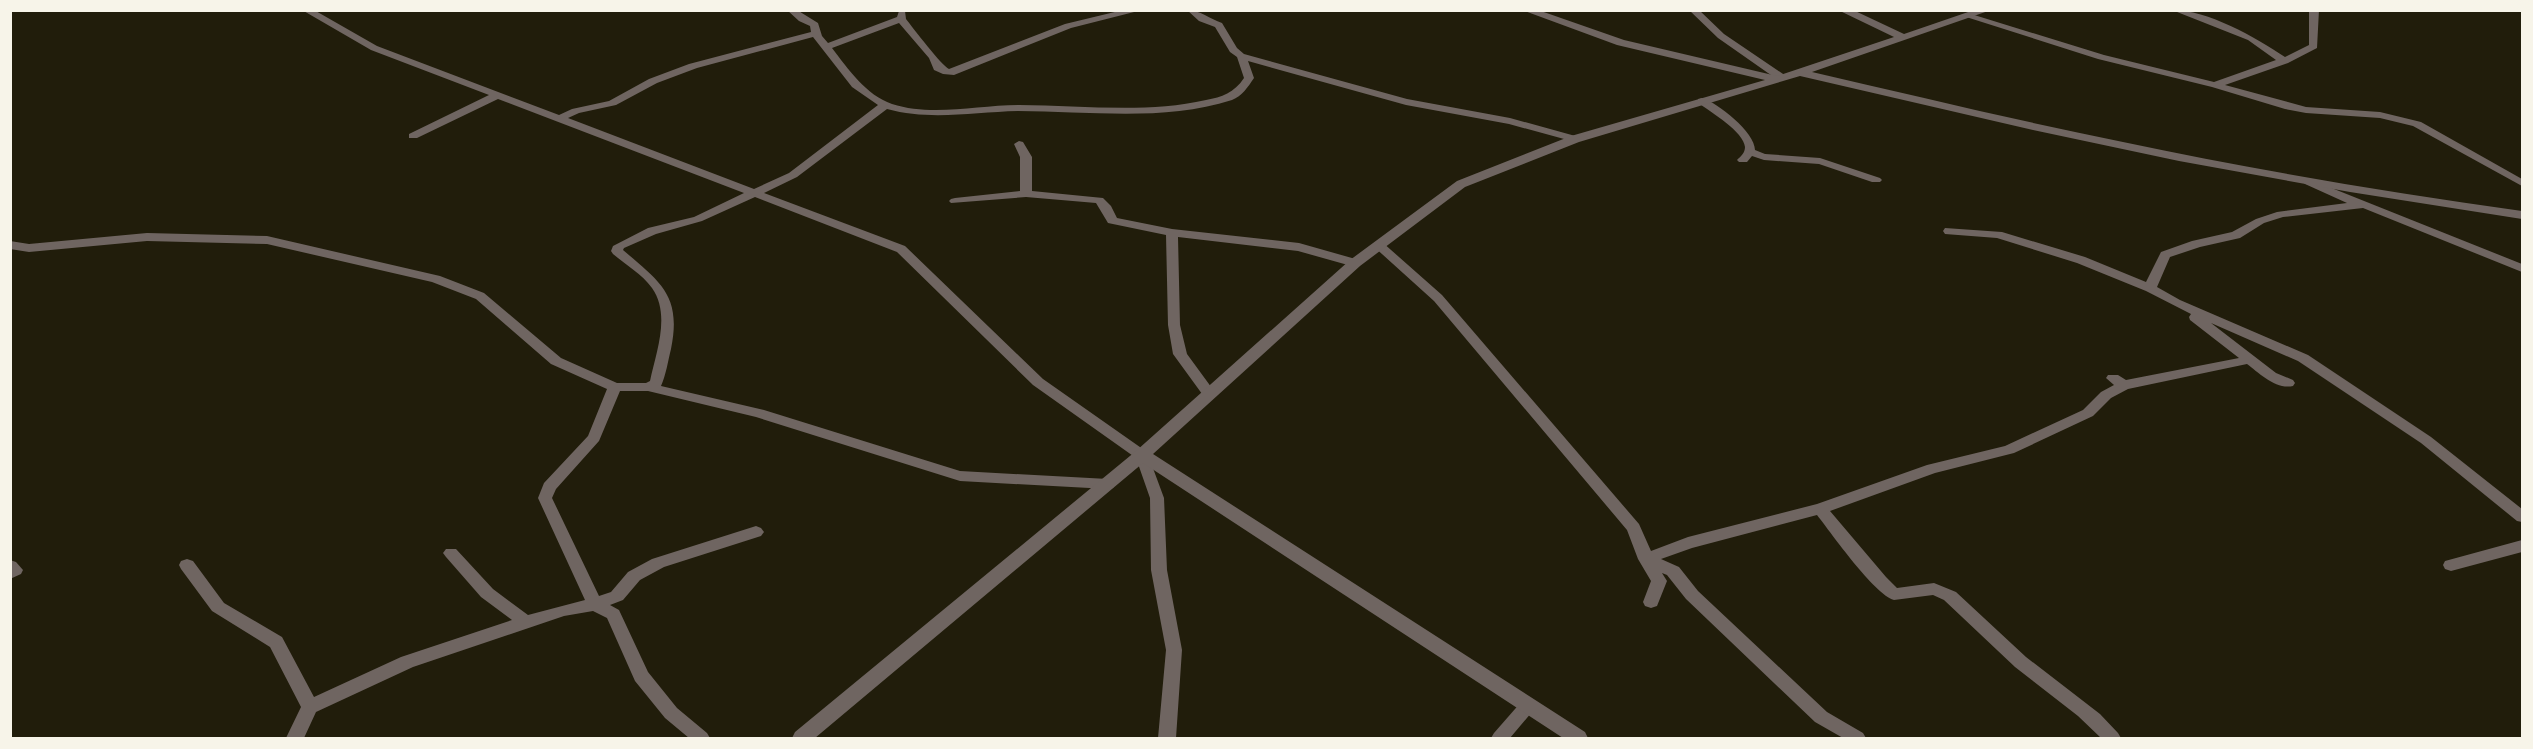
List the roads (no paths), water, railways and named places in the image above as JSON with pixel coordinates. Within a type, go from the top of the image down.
[{"type":"street","points":[[306,10],[374,48],[901,249],[1038,382],[1142,455],[1578,738]]},
{"type":"street","points":[[791,10],[802,19],[815,25],[817,33],[856,85],[885,105],[906,111],[1019,108],[1143,109],[1200,103],[1232,96],[1241,90],[1249,78],[1240,56]]},
{"type":"street","points":[[827,47],[902,15],[917,40],[933,57],[938,68],[954,72],[1068,26],[1138,10]]},
{"type":"street","points":[[1191,10],[1202,20],[1219,26],[1233,50],[1240,56],[1406,102],[1510,121],[1575,139]]},
{"type":"street","points":[[1527,10],[1621,43],[1779,79]]},
{"type":"street","points":[[1693,10],[1721,36],[1779,79]]},
{"type":"street","points":[[1842,10],[1902,37]]},
{"type":"street","points":[[802,738],[1142,455],[1355,263],[1461,184],[1575,139],[1800,73],[1986,10]]},
{"type":"street","points":[[2176,10],[2251,38],[2284,61]]},
{"type":"street","points":[[2215,85],[2284,61],[2314,46],[2313,10]]},
{"type":"street","points":[[1968,16],[2101,57],[2306,110],[2380,115],[2417,124],[2523,183]]},
{"type":"street","points":[[560,118],[576,111],[612,103],[654,81],[693,66],[817,33]]},
{"type":"street","points":[[1800,73],[2065,134],[2309,182],[2365,200],[2523,268]]},
{"type":"street","points":[[413,136],[498,95]]},
{"type":"street","points":[[1702,101],[1730,120],[1742,132],[1750,144],[1746,156],[1820,161],[1876,180]]},
{"type":"street","points":[[648,387],[656,383],[668,321],[667,301],[656,284],[617,251],[620,246],[652,231],[698,219],[804,168],[885,105]]},
{"type":"street","points":[[1019,144],[1026,157],[1026,194]]},
{"type":"street","points":[[955,201],[1026,194],[1099,200],[1105,206],[1112,221],[1172,233],[1299,247],[1355,263]]},
{"type":"street","points":[[2150,288],[2165,255],[2196,244],[2236,235],[2260,221],[2281,214],[2365,200],[2523,215]]},
{"type":"street","points":[[1949,231],[1998,235],[2022,240],[2081,260],[2150,288],[2176,303],[2303,358],[2426,440],[2523,517]]},
{"type":"street","points":[[1172,233],[1174,325],[1180,354],[1210,395]]},
{"type":"street","points":[[10,245],[29,248],[147,237],[267,240],[436,279],[480,296],[556,361],[615,387],[648,387],[759,413],[960,476],[1108,484]]},
{"type":"street","points":[[1378,245],[1438,298],[1634,528],[1646,559],[1659,581],[1651,602]]},
{"type":"street","points":[[2176,303],[2271,376],[2288,383]]},
{"type":"street","points":[[1646,559],[1688,543],[1820,509],[1932,469],[2009,450],[2088,413],[2118,382],[2216,369],[2249,359]]},
{"type":"street","points":[[615,387],[594,438],[549,487],[546,498],[595,604],[613,614],[641,676],[671,713],[701,738]]},
{"type":"street","points":[[1142,455],[1157,498],[1159,570],[1174,650],[1167,738]]},
{"type":"street","points":[[1820,509],[1880,581],[1894,594],[1934,589],[1950,596],[2031,672],[2065,695],[2102,726],[2112,738]]},
{"type":"street","points":[[295,738],[310,706],[407,662],[564,610],[595,604],[617,596],[634,576],[658,563],[756,532]]},
{"type":"street","points":[[2451,565],[2523,546]]},
{"type":"street","points":[[452,553],[487,593],[526,622]]},
{"type":"street","points":[[1646,559],[1673,571],[1692,595],[1768,669],[1821,717],[1857,738]]},
{"type":"street","points":[[187,565],[218,607],[276,642],[310,706]]},
{"type":"street","points":[[10,566],[15,570],[10,573]]},
{"type":"street","points":[[1500,738],[1528,706]]}]
